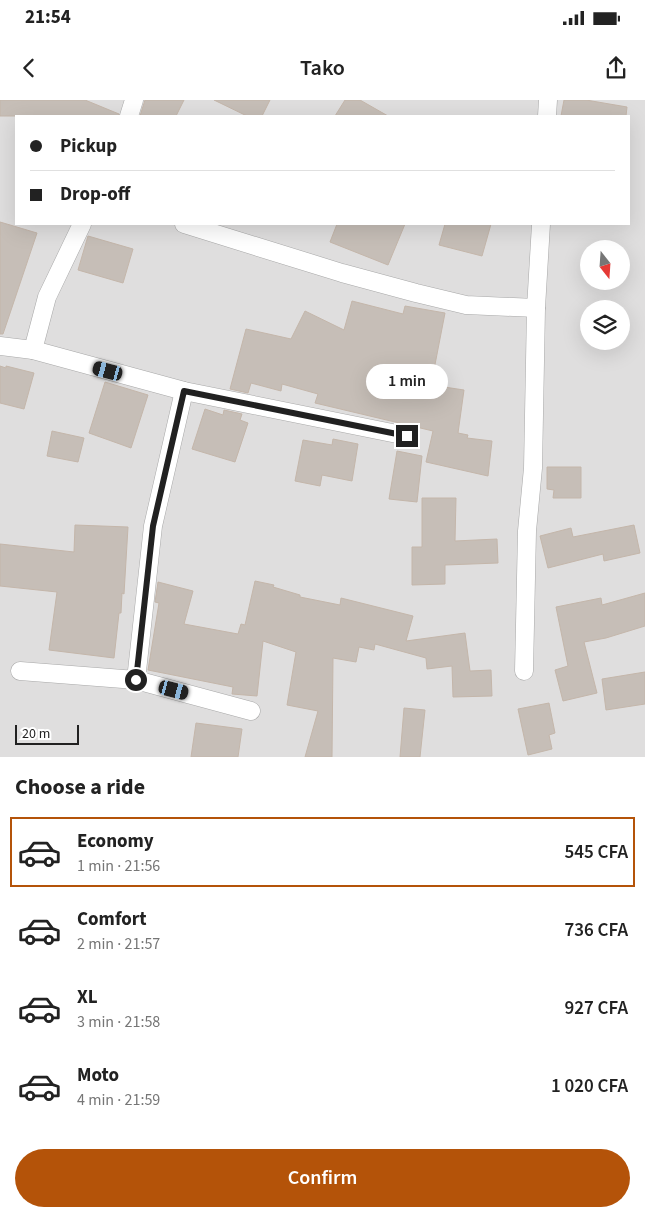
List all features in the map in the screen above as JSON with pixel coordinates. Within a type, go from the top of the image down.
[{"type":"street","points":[[129,115],[134,100]]},
{"type":"street","points":[[547,115],[548,100]]},
{"type":"street","points":[[32,350],[47,297],[82,225]]},
{"type":"street","points":[[193,225],[212,227],[342,273],[416,294],[466,305],[536,308]]},
{"type":"street","points":[[524,671],[526,531],[533,468],[536,308],[541,225]]},
{"type":"street","points":[[0,346],[32,350],[184,391],[407,436]]},
{"type":"street","points":[[136,680],[153,526],[184,391]]},
{"type":"street","points":[[20,671],[136,680],[251,711]]},
{"type":"shaded area","points":[[0,100],[645,100],[645,757],[0,757]]},
{"type":"building","points":[[0,100],[85,100],[119,114],[119,115],[0,116]]},
{"type":"building","points":[[145,100],[184,100],[176,115],[140,115]]},
{"type":"building","points":[[214,100],[270,100],[262,115],[245,115]]},
{"type":"building","points":[[345,100],[360,100],[386,115],[336,115]]},
{"type":"building","points":[[564,100],[586,100],[627,107],[626,115],[561,115]]},
{"type":"building","points":[[0,222],[37,233],[3,334],[0,334]]},
{"type":"building","points":[[337,225],[405,225],[388,265],[330,242]]},
{"type":"building","points":[[445,225],[491,225],[482,256],[439,245]]},
{"type":"building","points":[[88,236],[133,249],[123,283],[78,270]]},
{"type":"building","points":[[352,301],[403,314],[405,306],[445,313],[431,385],[464,390],[458,433],[468,435],[467,438],[492,441],[488,476],[426,462],[433,431],[315,403],[318,394],[282,384],[281,391],[251,383],[248,393],[230,389],[246,329],[291,339],[305,311],[344,330]]},
{"type":"building","points":[[0,366],[34,373],[24,409],[0,403]]},
{"type":"building","points":[[105,382],[148,395],[131,448],[89,433]]},
{"type":"building","points":[[205,409],[223,415],[224,410],[242,414],[240,420],[248,423],[235,462],[192,449]]},
{"type":"building","points":[[52,431],[84,438],[78,462],[47,456]]},
{"type":"building","points":[[333,439],[358,444],[352,481],[322,475],[320,486],[295,481],[303,440],[332,445]]},
{"type":"building","points":[[397,451],[422,456],[417,502],[389,499]]},
{"type":"building","points":[[547,467],[581,467],[581,498],[553,498],[554,490],[547,489]]},
{"type":"building","points":[[422,498],[456,498],[455,541],[497,539],[498,563],[445,565],[445,584],[412,585],[412,547],[422,547]]},
{"type":"building","points":[[75,525],[128,527],[124,594],[122,593],[114,658],[49,650],[57,592],[0,586],[0,544],[74,552]]},
{"type":"building","points":[[634,525],[640,553],[604,561],[603,554],[548,568],[540,536],[571,528],[573,537]]},
{"type":"building","points":[[255,581],[274,585],[273,587],[300,595],[300,597],[340,605],[341,598],[413,616],[406,641],[465,633],[470,671],[491,670],[492,696],[453,697],[452,666],[427,669],[426,658],[375,644],[374,650],[359,647],[356,662],[333,658],[332,757],[305,757],[318,711],[287,705],[296,652],[263,641],[257,696],[232,694],[233,687],[148,670],[159,603],[155,602],[158,582],[193,591],[184,624],[238,634],[241,624],[245,625]]},
{"type":"building","points":[[645,593],[645,626],[606,638],[584,642],[597,693],[563,701],[555,670],[568,666],[556,607],[601,598],[602,605]]},
{"type":"building","points":[[645,672],[645,704],[606,710],[602,679]]},
{"type":"building","points":[[549,703],[555,733],[549,735],[552,749],[528,755],[518,709]]},
{"type":"building","points":[[404,708],[425,710],[420,757],[400,757]]},
{"type":"building","points":[[196,723],[242,729],[238,757],[191,757]]},
{"type":"route","points":[[136,680],[153,526],[184,391],[407,436]]}]
